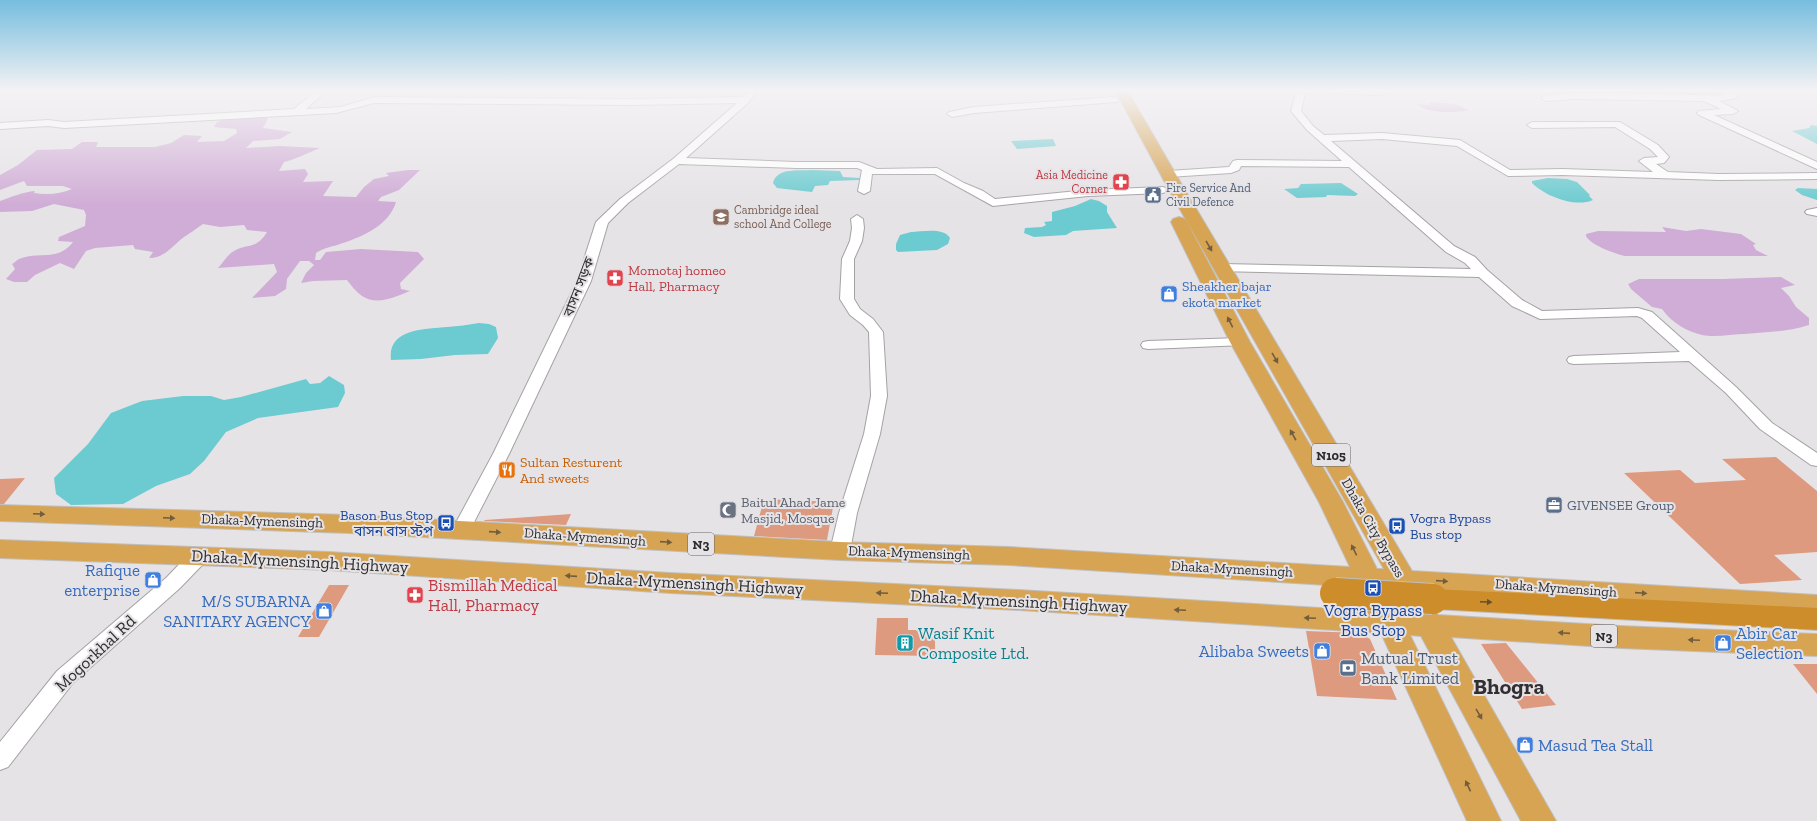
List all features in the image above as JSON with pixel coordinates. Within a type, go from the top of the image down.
[{"type":"highway","name":"Dhaka City Bypass","points":[[1135,128],[1166,182],[1222,268],[1403,578],[1430,612],[1539,821]]},
{"type":"highway","points":[[1166,182],[1240,342],[1331,502],[1390,622],[1484,821]]},
{"type":"highway","name":"Dhaka-Mymensingh","points":[[0,512],[334,524],[461,530],[682,544],[840,551],[1009,556],[1403,578],[1817,605]]},
{"type":"highway","name":"Dhaka-Mymensingh Highway","points":[[0,549],[200,555],[329,561],[670,583],[1019,600],[1390,622]]},
{"type":"highway","points":[[1335,593],[1430,612],[1584,608],[1817,619]]},
{"type":"highway","name":"N3","points":[[1390,622],[1430,612],[1620,637],[1817,646]]},
{"type":"street","name":"বাসন সড়ক","points":[[461,530],[501,454],[555,344],[584,280],[602,222],[624,201],[677,161],[712,128]]},
{"type":"street","points":[[1310,128],[1450,249],[1470,260],[1482,273],[1518,303],[1540,315],[1638,312],[1647,315],[1731,390],[1766,426],[1817,461]]},
{"type":"street","points":[[1625,128],[1654,148],[1664,157],[1660,161],[1644,161],[1665,175]]},
{"type":"street","points":[[1735,128],[1817,166]]},
{"type":"street","points":[[1323,138],[1382,136],[1460,143],[1508,173],[1562,172],[1665,175],[1817,176]]},
{"type":"street","points":[[677,161],[748,164],[859,165],[876,172],[937,171],[960,185],[979,193],[993,203],[1088,193],[1166,182],[1231,170],[1235,168],[1237,163],[1351,164]]},
{"type":"street","points":[[864,191],[868,169]]},
{"type":"street","points":[[840,551],[848,513],[872,434],[879,396],[876,332],[868,322],[855,312],[847,299],[848,259],[856,241],[858,228],[857,219]]},
{"type":"street","points":[[1222,268],[1482,273]]},
{"type":"street","points":[[1148,345],[1240,342]]},
{"type":"street","points":[[1574,360],[1694,356]]},
{"type":"street","name":"Mogorkhal Rd","points":[[0,760],[65,677],[173,583],[200,555]]},
{"type":"shaded area","points":[[228,128],[265,128],[292,132],[280,139],[253,141],[246,148],[280,146],[320,148],[298,158],[284,162],[279,171],[305,169],[308,174],[303,182],[333,181],[323,196],[356,197],[364,187],[374,179],[389,176],[386,173],[420,170],[399,190],[381,197],[378,201],[396,202],[393,210],[382,223],[359,237],[319,251],[316,253],[315,260],[320,260],[326,252],[361,249],[418,252],[424,259],[400,283],[401,289],[410,291],[386,300],[374,300],[362,296],[347,280],[313,281],[301,283],[306,273],[314,265],[309,261],[300,261],[287,279],[286,289],[275,296],[252,298],[277,272],[274,264],[218,268],[232,252],[255,244],[263,238],[267,232],[247,230],[244,225],[220,227],[203,224],[160,256],[149,258],[153,252],[135,249],[133,245],[95,248],[86,251],[74,269],[60,263],[35,275],[27,282],[14,282],[6,279],[15,269],[12,264],[19,259],[61,252],[73,242],[58,241],[59,237],[85,226],[86,215],[84,210],[54,204],[32,211],[0,212],[0,201],[26,192],[35,191],[34,193],[54,194],[72,189],[63,186],[27,186],[24,181],[0,190],[0,175],[18,165],[37,150],[72,149],[82,142],[98,142],[96,147],[155,147],[171,143],[184,135],[202,136],[197,142],[224,141],[237,133],[236,129]]},
{"type":"shaded area","points":[[1662,227],[1686,231],[1701,229],[1741,234],[1756,244],[1753,245],[1756,250],[1768,256],[1625,256],[1598,246],[1586,236],[1586,234],[1598,231],[1666,232]]},
{"type":"shaded area","points":[[1781,277],[1795,285],[1781,288],[1789,296],[1796,307],[1809,318],[1809,325],[1777,331],[1718,336],[1702,335],[1680,326],[1662,309],[1652,307],[1631,289],[1628,284],[1639,279]]},
{"type":"water","points":[[1817,128],[1817,144],[1792,131]]},
{"type":"water","points":[[1053,139],[1056,146],[1017,149],[1011,141]]},
{"type":"water","points":[[795,170],[840,171],[843,177],[860,178],[859,180],[830,181],[828,185],[815,186],[812,192],[777,188],[773,183],[779,174],[784,172]]},
{"type":"water","points":[[1548,178],[1567,179],[1577,182],[1593,200],[1578,203],[1569,202],[1544,192],[1532,183],[1532,181]]},
{"type":"water","points":[[1341,183],[1358,194],[1355,196],[1327,195],[1326,197],[1297,198],[1284,189],[1298,188],[1301,184]]},
{"type":"water","points":[[1798,188],[1817,189],[1817,200],[1802,195],[1795,190]]},
{"type":"water","points":[[1091,199],[1099,201],[1107,206],[1107,212],[1117,228],[1073,231],[1066,235],[1034,237],[1024,233],[1025,228],[1042,227],[1046,225],[1044,222],[1052,221],[1052,212],[1075,206]]},
{"type":"water","points":[[937,231],[942,232],[950,238],[948,244],[937,250],[898,252],[896,250],[896,244],[900,235],[911,232]]},
{"type":"water","points":[[479,323],[489,324],[496,327],[498,338],[488,354],[391,360],[391,349],[395,342],[401,336],[410,332],[429,328]]},
{"type":"water","points":[[329,376],[344,385],[345,393],[338,407],[258,418],[226,432],[204,461],[190,474],[156,486],[123,504],[71,505],[56,494],[54,478],[88,444],[111,413],[142,401],[183,396],[211,396],[224,400],[241,397],[306,379],[310,384],[320,383]]},
{"type":"building","points":[[1776,457],[1817,491],[1817,552],[1774,555],[1802,580],[1740,584],[1624,473],[1680,470],[1695,483],[1746,480],[1722,459]]},
{"type":"building","points":[[25,478],[4,504],[0,504],[0,479]]},
{"type":"building","points":[[764,499],[834,502],[827,540],[754,536]]},
{"type":"building","points":[[571,514],[566,525],[484,521],[485,520]]},
{"type":"building","name":"M/S SUBARNA SANITARY AGENCY","points":[[329,585],[349,585],[319,637],[298,637]]},
{"type":"building","name":"Wasif Knit Composite Ltd.","points":[[877,618],[908,618],[908,630],[935,630],[935,656],[875,655]]},
{"type":"building","name":"Mutual Trust Bank Limited","points":[[1306,631],[1360,633],[1370,639],[1397,700],[1317,696]]},
{"type":"building","points":[[1506,643],[1556,705],[1522,709],[1481,644]]},
{"type":"building","points":[[1793,664],[1817,664],[1817,694]]},
{"type":"place","name":"Asia Medicine Corner","points":[[1121,182]]},
{"type":"place","name":"Fire Service And Civil Defence","points":[[1153,195]]},
{"type":"place","name":"Cambridge ideal school And College","points":[[721,217]]},
{"type":"place","name":"Momotaj homeo Hall, Pharmacy","points":[[615,278]]},
{"type":"place","name":"Sheakher bajar ekota market","points":[[1169,294]]},
{"type":"place","name":"Sultan Resturent And sweets","points":[[507,470]]},
{"type":"place","name":"GIVENSEE Group","points":[[1554,505]]},
{"type":"place","name":"Baitul Ahad Jame Masjid, Mosque","points":[[728,510]]},
{"type":"place","name":"Bason Bus Stop বাসন বাস স্টপ","points":[[446,523]]},
{"type":"place","name":"Vogra Bypass Bus stop","points":[[1397,526]]},
{"type":"place","name":"Rafique enterprise","points":[[153,580]]},
{"type":"place","name":"Vogra Bypass Bus Stop","points":[[1373,588]]},
{"type":"place","name":"Bismillah Medical Hall, Pharmacy","points":[[415,595]]},
{"type":"place","name":"M/S SUBARNA SANITARY AGENCY","points":[[324,611]]},
{"type":"place","name":"Wasif Knit Composite Ltd.","points":[[905,643]]},
{"type":"place","name":"Abir Car Selection","points":[[1723,643]]},
{"type":"place","name":"Alibaba Sweets","points":[[1322,651]]},
{"type":"place","name":"Mutual Trust Bank Limited","points":[[1348,668]]},
{"type":"place","name":"Masud Tea Stall","points":[[1525,745]]},
{"type":"district","name":"Bhogra","points":[[1509,686]]}]
